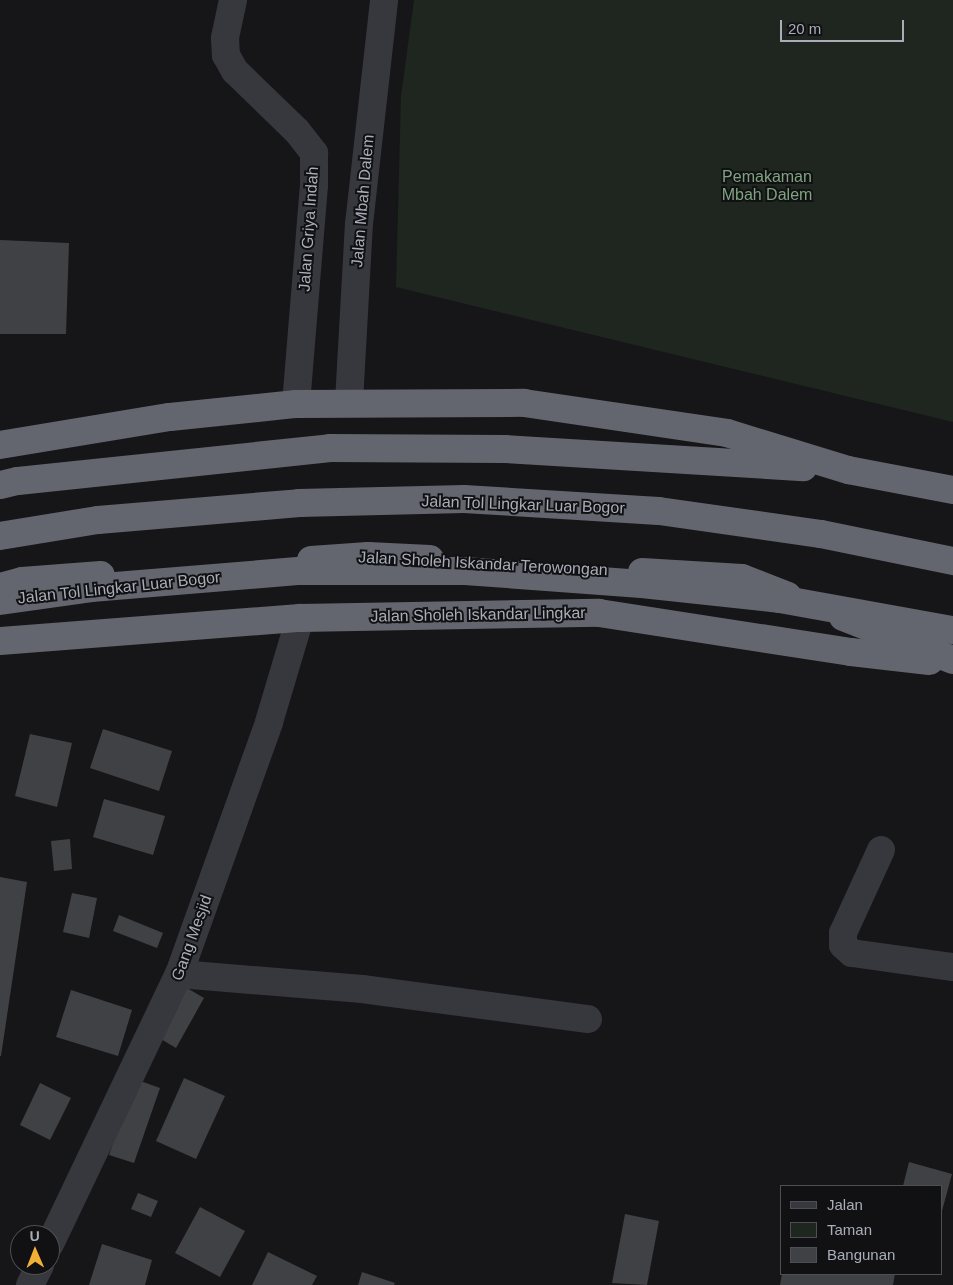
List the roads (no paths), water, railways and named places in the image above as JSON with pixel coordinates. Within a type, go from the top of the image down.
[{"type":"highway","points":[[0,446],[170,417],[296,404],[349,402],[524,403],[727,433],[848,470],[953,490]]},
{"type":"highway","points":[[0,485],[18,480],[330,448],[505,450],[848,470]]},
{"type":"highway","name":"Jalan Tol Lingkar Luar Bogor","points":[[0,536],[98,520],[290,504],[464,499],[659,511],[821,534],[953,561]]},
{"type":"highway","name":"Jalan Sholeh Iskandar Terowongan","points":[[0,587],[22,581],[368,556],[742,578],[953,660]]},
{"type":"highway","name":"Jalan Tol Lingkar Luar Bogor","points":[[0,601],[91,588],[300,571],[465,571],[642,584],[780,598],[953,630]]},
{"type":"highway","name":"Jalan Sholeh Iskandar Lingkar","points":[[0,641],[300,618],[599,613],[851,652],[953,664]]},
{"type":"street","name":"Jalan Griya Indah","points":[[233,0],[225,38],[226,55],[235,71],[297,131],[314,153],[314,186],[296,404]]},
{"type":"street","name":"Jalan Mbah Dalem","points":[[349,402],[359,224],[384,0]]},
{"type":"street","name":"Gang Mesjid","points":[[59,1225],[179,974],[269,722],[300,618]]},
{"type":"street","points":[[881,850],[843,933],[843,945],[852,953],[953,968]]},
{"type":"street","points":[[179,974],[362,989],[588,1019]]},
{"type":"park label","name":"Pemakaman Mbah Dalem","points":[[767,186]]}]
